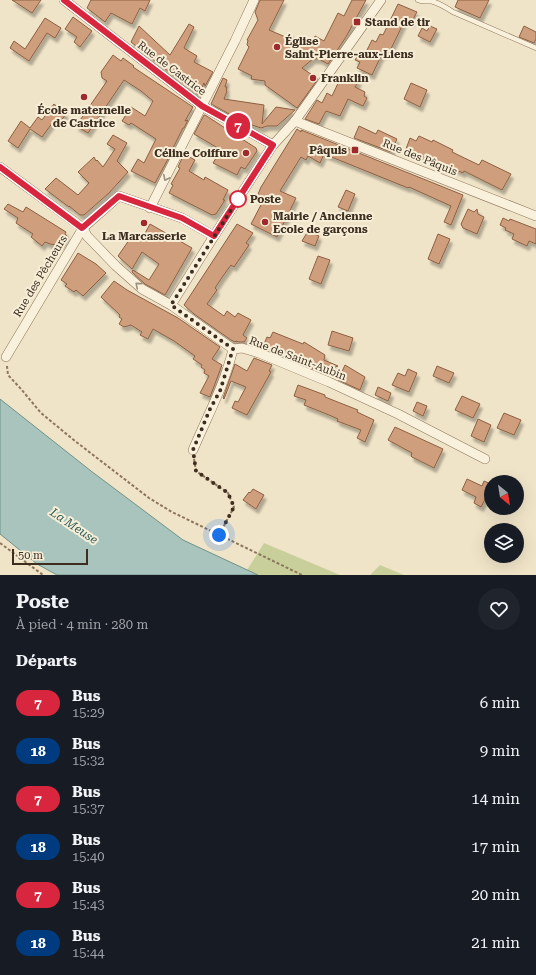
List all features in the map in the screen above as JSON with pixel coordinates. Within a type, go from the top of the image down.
[{"type":"street","name":"Rue de Castrice","points":[[64,0],[202,106],[273,145]]},
{"type":"street","points":[[214,236],[182,218],[150,208],[235,41],[254,0]]},
{"type":"street","points":[[171,305],[273,145],[296,121],[381,0]]},
{"type":"street","name":"Rue des Pâquis","points":[[296,121],[536,216]]},
{"type":"street","name":"Rue de Saint-Aubin","points":[[0,167],[82,228],[87,236],[116,266],[142,289],[171,305],[233,349],[242,348],[259,353],[329,382],[398,414],[485,459]]},
{"type":"street","name":"Rue des Pêcheurs","points":[[6,357],[82,228],[119,196],[150,208]]},
{"type":"street","points":[[193,450],[210,409],[220,391],[233,349]]},
{"type":"lane","points":[[418,0],[420,2],[431,1],[446,7],[536,48]]},
{"type":"lane","points":[[444,0],[446,7]]},
{"type":"path","points":[[6,357],[8,375],[41,413],[149,498],[172,512],[302,575]]},
{"type":"path","points":[[193,450],[196,471],[228,493],[234,507],[219,535]]},
{"type":"path","points":[[0,543],[43,575]]},
{"type":"green space","points":[[264,543],[340,575],[258,575],[247,570]]},
{"type":"green space","points":[[380,565],[404,575],[370,575]]},
{"type":"water","name":"La Meuse","points":[[0,399],[91,471],[183,540],[258,575],[57,575],[37,564],[0,534]]},
{"type":"building","points":[[12,0],[41,0],[32,13]]},
{"type":"building","points":[[91,0],[150,0],[145,11],[140,8],[132,24],[111,13],[105,22],[87,8]]},
{"type":"building","points":[[260,0],[284,0],[269,30],[288,38],[291,36],[311,46],[315,36],[324,41],[338,13],[344,16],[352,0],[366,0],[346,37],[328,64],[319,59],[313,59],[302,68],[318,79],[297,108],[265,85],[265,81],[251,79],[252,76],[238,69],[249,47],[247,45],[247,40],[258,20],[255,12]]},
{"type":"building","points":[[458,0],[489,0],[480,18],[455,7]]},
{"type":"building","points":[[398,4],[417,12],[411,23],[405,20],[389,53],[386,51],[384,55],[382,54],[372,75],[357,68],[360,62],[355,60],[360,52],[365,54],[372,40],[376,42],[380,34],[383,35]]},
{"type":"building","points":[[73,17],[92,31],[80,47],[74,42],[77,37],[65,29]]},
{"type":"building","points":[[45,18],[61,28],[55,38],[47,33],[29,61],[10,48],[14,41],[25,49]]},
{"type":"building","points":[[189,24],[194,27],[184,48],[197,56],[194,62],[213,72],[205,86],[204,83],[199,94],[197,94],[131,42],[139,26],[170,55]]},
{"type":"building","points":[[430,26],[437,29],[430,42],[418,36],[422,28],[427,31]]},
{"type":"building","points":[[524,26],[536,32],[536,39],[534,43],[519,37]]},
{"type":"building","points":[[113,55],[121,61],[123,58],[134,66],[133,67],[193,107],[185,121],[188,120],[174,148],[155,183],[131,171],[138,159],[144,163],[156,139],[131,123],[129,125],[122,121],[131,107],[145,116],[153,101],[141,91],[124,80],[88,133],[76,126],[107,81],[102,78],[101,72]]},
{"type":"building","points":[[345,74],[359,81],[355,87],[365,92],[364,96],[367,98],[363,106],[348,99],[340,116],[326,111],[319,124],[305,119],[317,100],[322,103],[327,93],[332,96],[341,77],[343,78]]},
{"type":"building","points":[[223,78],[227,80],[225,87],[227,87],[227,91],[224,99],[264,105],[262,124],[276,107],[295,110],[277,126],[267,126],[261,128],[246,123],[211,104]]},
{"type":"building","points":[[411,83],[427,90],[420,107],[404,99]]},
{"type":"building","points":[[54,104],[66,114],[60,122],[56,118],[42,137],[30,129],[18,148],[8,141],[21,121],[30,128],[38,117],[42,120]]},
{"type":"building","points":[[204,115],[256,148],[257,151],[245,169],[241,167],[237,175],[213,163],[221,150],[194,134]]},
{"type":"building","points":[[359,126],[376,134],[378,130],[397,139],[391,152],[354,138]]},
{"type":"building","points":[[297,129],[301,132],[301,130],[463,195],[451,225],[444,222],[451,206],[409,187],[408,188],[324,154],[320,163],[308,156],[306,160],[301,157],[280,191],[296,198],[277,237],[251,224],[263,201],[256,199],[261,187]]},
{"type":"building","points":[[113,135],[127,143],[117,161],[128,172],[109,193],[84,215],[80,215],[45,189],[56,178],[78,195],[89,183],[78,172],[94,157],[103,167],[115,149],[107,144]]},
{"type":"building","points":[[419,136],[432,142],[433,140],[453,150],[452,152],[479,165],[482,160],[511,174],[502,190],[464,171],[463,173],[445,165],[443,168],[430,161],[431,160],[406,149],[410,138],[416,141]]},
{"type":"building","points":[[184,154],[195,160],[189,171],[204,180],[205,177],[228,190],[223,200],[225,200],[216,214],[212,215],[169,193],[173,185],[171,184],[180,168],[178,167]]},
{"type":"building","points":[[346,190],[355,194],[348,211],[338,207]]},
{"type":"building","points":[[8,204],[23,212],[26,207],[66,232],[65,234],[67,236],[61,245],[59,243],[58,245],[45,242],[42,246],[31,237],[33,234],[16,223],[18,218],[4,209]]},
{"type":"building","points":[[468,209],[474,212],[477,209],[478,214],[484,217],[477,234],[463,228],[461,224]]},
{"type":"building","points":[[503,218],[509,221],[510,219],[536,229],[536,244],[529,241],[527,246],[512,239],[514,234],[505,230],[506,228],[500,225]]},
{"type":"building","points":[[150,224],[192,248],[165,295],[145,284],[132,272],[133,270],[149,280],[159,264],[142,252],[132,269],[118,256],[134,233],[143,237]]},
{"type":"building","points":[[237,224],[253,233],[246,243],[249,245],[234,267],[231,265],[223,276],[215,288],[217,290],[207,304],[224,316],[227,311],[235,317],[238,313],[251,320],[243,335],[247,338],[244,342],[235,342],[231,340],[194,314],[184,305]]},
{"type":"building","points":[[308,231],[319,236],[315,246],[302,241]]},
{"type":"building","points":[[438,234],[450,239],[439,264],[428,259]]},
{"type":"building","points":[[78,253],[96,264],[106,273],[83,296],[76,290],[74,292],[65,286],[67,284],[61,280]]},
{"type":"building","points":[[318,256],[330,260],[321,284],[309,279]]},
{"type":"building","points":[[114,281],[127,290],[178,318],[220,347],[212,359],[222,365],[210,397],[200,393],[209,376],[204,373],[205,370],[201,367],[202,365],[193,359],[195,356],[174,341],[153,329],[148,339],[140,335],[142,332],[131,325],[124,327],[119,324],[122,319],[119,317],[120,315],[101,297]]},
{"type":"building","points":[[332,331],[353,338],[349,351],[328,345]]},
{"type":"building","points":[[273,332],[303,344],[304,342],[325,355],[324,360],[338,366],[327,370],[310,368],[257,346],[259,342],[264,344],[267,337],[270,338]]},
{"type":"building","points":[[254,358],[272,365],[269,371],[271,372],[247,415],[232,408],[235,401],[238,402],[246,387],[231,381],[224,399],[223,398],[235,364],[247,371]]},
{"type":"building","points":[[345,365],[365,377],[360,390],[338,380]]},
{"type":"building","points":[[437,366],[454,373],[449,383],[433,376]]},
{"type":"building","points":[[408,369],[417,373],[409,392],[392,385],[398,373],[405,376]]},
{"type":"building","points":[[298,385],[358,410],[357,412],[374,420],[365,442],[357,438],[361,430],[337,421],[338,419],[304,405],[306,400],[294,396]]},
{"type":"building","points":[[378,387],[391,393],[388,401],[375,395]]},
{"type":"building","points":[[462,396],[480,404],[473,418],[455,410]]},
{"type":"building","points":[[417,402],[427,406],[423,416],[413,411]]},
{"type":"building","points":[[504,413],[521,420],[514,435],[497,428]]},
{"type":"building","points":[[478,419],[491,425],[484,442],[471,436]]},
{"type":"building","points":[[395,427],[443,449],[434,468],[412,457],[412,453],[388,440]]},
{"type":"building","points":[[467,479],[482,486],[484,481],[484,501],[481,507],[474,503],[476,497],[462,490]]},
{"type":"building","points":[[253,489],[264,495],[256,509],[243,500]]},
{"type":"bus line","name":"7","points":[[0,167],[82,228],[119,196],[182,218],[214,236],[273,145],[202,106],[64,0]]},
{"type":"place","name":"Stand de tir","points":[[357,22]]},
{"type":"place","name":"Église Saint-Pierre-aux-Liens","points":[[277,47]]},
{"type":"place","name":"Franklin","points":[[313,78]]},
{"type":"place","name":"École maternelle de Castrice","points":[[84,97]]},
{"type":"place","name":"Pâquis","points":[[355,150]]},
{"type":"place","name":"Céline Coiffure","points":[[246,153]]},
{"type":"place","name":"Poste","points":[[238,199]]},
{"type":"place","name":"Mairie / Ancienne Ecole de garçons","points":[[265,222]]},
{"type":"place","name":"La Marcasserie","points":[[144,223]]},
{"type":"route","points":[[219,535],[234,507],[228,493],[196,471],[193,450],[210,409],[220,391],[223,377],[233,349],[171,305],[238,199]]}]
